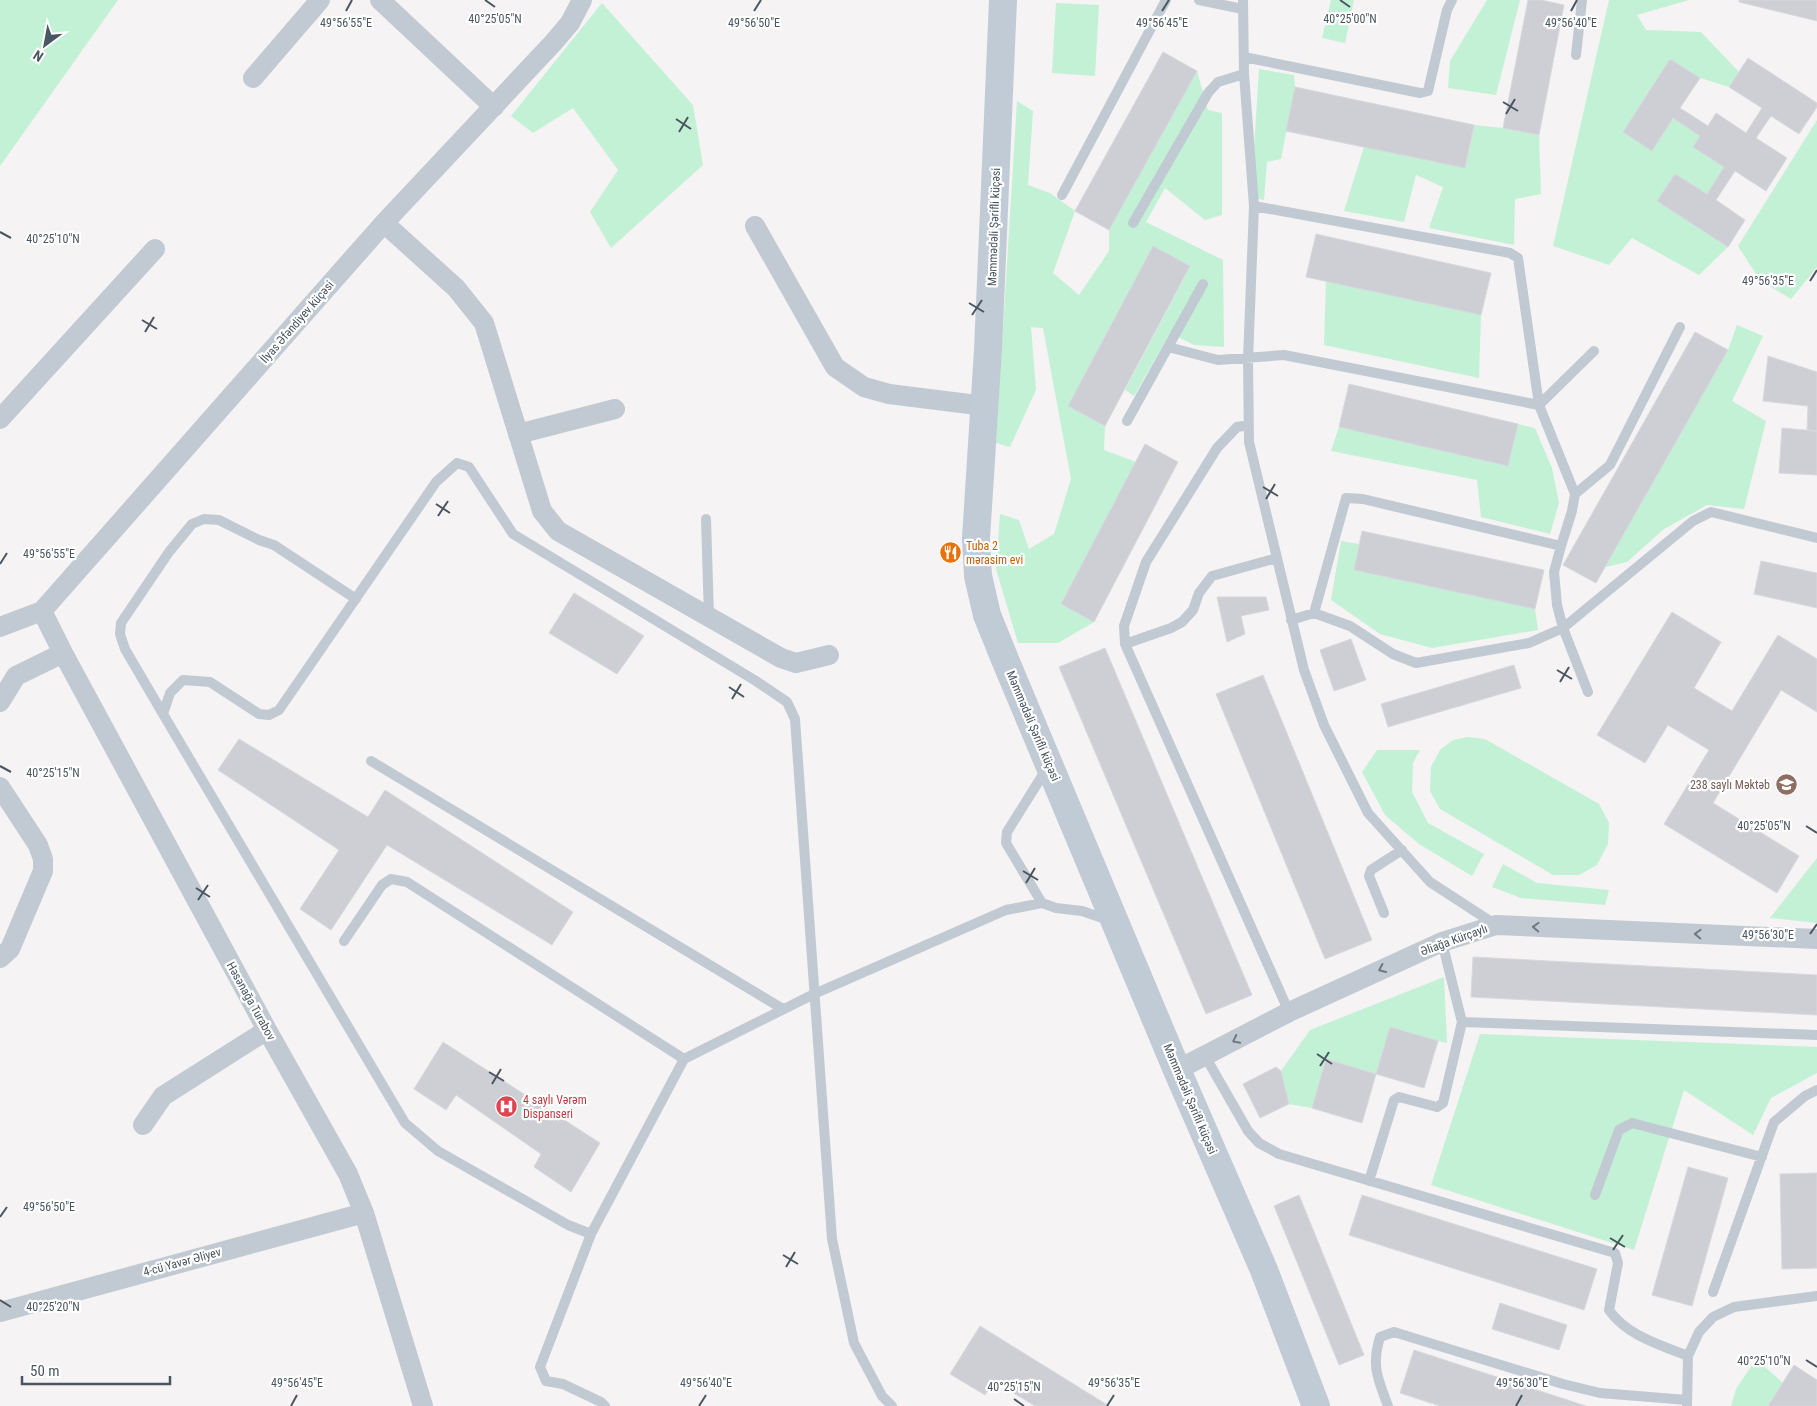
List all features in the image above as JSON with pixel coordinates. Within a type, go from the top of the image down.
[{"type":"street","points":[[253,78],[320,0]]},
{"type":"street","points":[[380,0],[494,107]]},
{"type":"street","name":"İlyas Əfəndiyev küçəsi","points":[[0,627],[42,611],[384,224],[570,23],[582,0]]},
{"type":"street","name":"Məmmədəli Şərifli küçəsi","points":[[1003,0],[988,350],[976,538],[978,576],[986,615],[1177,1070],[1264,1270],[1316,1406]]},
{"type":"street","points":[[384,224],[456,288],[484,323],[542,511],[558,531],[781,658],[796,663],[829,655]]},
{"type":"street","points":[[755,226],[835,367],[864,387],[889,394],[984,406]]},
{"type":"street","points":[[0,419],[155,249]]},
{"type":"street","points":[[518,434],[615,409]]},
{"type":"street","name":"Həsənağa Turabov","points":[[42,611],[267,1030],[348,1174],[364,1213],[423,1406]]},
{"type":"street","points":[[0,702],[16,676],[63,653]]},
{"type":"street","points":[[0,787],[38,845],[44,859],[43,871],[10,949],[0,958]]},
{"type":"street","name":"Əliağa Kürçaylı","points":[[1177,1070],[1288,1012],[1442,942],[1496,925],[1817,939]]},
{"type":"street","points":[[143,1125],[163,1096],[267,1030]]},
{"type":"street","name":"4-cü Yavər Əliyev","points":[[0,1312],[364,1213]]},
{"type":"lane","points":[[1062,195],[1166,0]]},
{"type":"lane","points":[[1199,0],[1243,4],[1244,74],[1254,206],[1248,358],[1249,442],[1304,670],[1324,724],[1368,813],[1430,882],[1496,925]]},
{"type":"lane","points":[[1244,57],[1420,93],[1428,91],[1447,10],[1452,0]]},
{"type":"lane","points":[[1576,55],[1582,0]]},
{"type":"lane","points":[[1133,223],[1208,93],[1218,82],[1244,74]]},
{"type":"lane","points":[[1254,206],[1510,253],[1518,258],[1539,405],[1575,494],[1572,511],[1554,572],[1557,605],[1562,628],[1588,692]]},
{"type":"lane","points":[[1127,421],[1203,284]]},
{"type":"lane","points":[[1575,494],[1610,465],[1680,327]]},
{"type":"lane","points":[[1168,347],[1218,360],[1284,355],[1539,405]]},
{"type":"lane","points":[[1539,405],[1594,351]]},
{"type":"lane","points":[[1249,425],[1237,427],[1217,448],[1146,562],[1124,626],[1125,644],[1288,1012]]},
{"type":"lane","points":[[164,714],[170,693],[183,680],[210,682],[259,714],[269,716],[279,710],[436,482],[457,463],[469,467],[514,534],[756,681],[787,702],[794,719],[832,1239],[854,1343],[882,1396],[892,1406]]},
{"type":"lane","points":[[1314,613],[1346,498],[1363,498],[1561,546]]},
{"type":"lane","points":[[1291,620],[1314,613],[1350,626],[1393,654],[1416,663],[1529,643],[1562,628],[1693,521],[1711,512],[1817,538]]},
{"type":"lane","points":[[706,518],[709,617]]},
{"type":"lane","points":[[356,599],[274,545],[259,540],[219,520],[204,519],[192,524],[169,552],[121,623],[120,634],[126,649],[164,714],[406,1123],[438,1151],[568,1225],[591,1234]]},
{"type":"lane","points":[[1125,644],[1172,628],[1182,622],[1194,610],[1199,593],[1212,576],[1277,558]]},
{"type":"lane","points":[[370,761],[783,1009]]},
{"type":"lane","points":[[1042,903],[1006,843],[1007,832],[1049,765]]},
{"type":"lane","points":[[1384,914],[1369,876],[1371,870],[1402,850]]},
{"type":"lane","points":[[344,941],[382,885],[391,879],[407,882],[684,1059]]},
{"type":"lane","points":[[605,1406],[601,1402],[563,1384],[546,1380],[540,1367],[591,1234],[684,1059],[814,994],[1006,910],[1042,903],[1056,908],[1082,911],[1115,923]]},
{"type":"lane","points":[[1369,1181],[1394,1100],[1399,1097],[1437,1107],[1442,1103],[1462,1022],[1442,942]]},
{"type":"lane","points":[[1462,1022],[1817,1035]]},
{"type":"lane","points":[[1205,1056],[1248,1131],[1259,1143],[1279,1154],[1615,1253],[1618,1263],[1609,1310],[1616,1321],[1647,1340],[1688,1356]]},
{"type":"lane","points":[[1713,1292],[1774,1122],[1805,1096],[1817,1090]]},
{"type":"lane","points":[[1594,1195],[1619,1130],[1632,1123],[1762,1157]]},
{"type":"lane","points":[[1388,1406],[1376,1373],[1375,1354],[1380,1337],[1394,1332],[1563,1384],[1600,1393],[1687,1403],[1688,1356],[1699,1332],[1712,1317],[1734,1307],[1817,1296]]},
{"type":"green space","points":[[0,0],[118,0],[0,166]]},
{"type":"green space","points":[[1331,0],[1354,0],[1345,43],[1322,38]]},
{"type":"green space","points":[[1487,0],[1520,0],[1496,95],[1448,88],[1450,61]]},
{"type":"green space","points":[[1609,0],[1689,0],[1637,15],[1646,30],[1701,32],[1739,72],[1729,87],[1700,78],[1670,59],[1623,132],[1652,150],[1673,118],[1700,136],[1693,147],[1724,167],[1707,194],[1675,174],[1658,201],[1728,247],[1699,275],[1632,238],[1609,265],[1553,246]]},
{"type":"green space","points":[[602,3],[693,105],[703,165],[611,248],[590,212],[618,170],[573,108],[533,133],[511,116]]},
{"type":"green space","points":[[1056,3],[1099,5],[1095,76],[1052,73]]},
{"type":"green space","points":[[1259,69],[1294,75],[1295,87],[1281,159],[1267,162],[1264,200],[1251,197]]},
{"type":"green space","points":[[1197,71],[1208,110],[1222,113],[1222,215],[1205,220],[1165,188],[1146,222],[1223,260],[1224,347],[1194,345],[1170,333],[1134,396],[1125,390],[1190,267],[1153,247],[1068,406],[1105,426],[1104,450],[1136,462],[1061,604],[1094,622],[1058,643],[1018,643],[996,569],[1000,514],[1019,520],[1029,549],[1054,534],[1071,479],[1043,328],[1031,327],[1036,390],[1010,447],[996,443],[1017,101],[1033,111],[1028,185],[1050,193],[1075,211],[1053,273],[1079,295],[1109,251],[1109,230]]},
{"type":"green space","points":[[1817,120],[1817,267],[1791,299],[1760,280],[1738,246]]},
{"type":"green space","points":[[1474,125],[1539,135],[1541,194],[1515,199],[1514,245],[1429,228],[1443,187],[1416,175],[1404,222],[1344,211],[1364,147],[1465,168]]},
{"type":"green space","points":[[1326,281],[1481,315],[1479,378],[1324,345]]},
{"type":"green space","points":[[1737,325],[1763,336],[1732,401],[1766,421],[1744,509],[1707,505],[1664,529],[1627,562],[1605,567],[1728,350]]},
{"type":"green space","points":[[1518,424],[1535,428],[1552,468],[1559,503],[1550,534],[1481,517],[1477,480],[1331,451],[1339,427],[1508,466]]},
{"type":"green space","points":[[1341,541],[1359,544],[1354,570],[1535,609],[1538,630],[1432,648],[1380,634],[1331,600]]},
{"type":"green space","points":[[1468,737],[1485,739],[1599,804],[1609,823],[1608,844],[1597,865],[1579,875],[1553,875],[1440,809],[1430,791],[1431,767],[1440,750],[1453,740]]},
{"type":"green space","points":[[1377,750],[1420,750],[1413,763],[1412,792],[1428,823],[1484,854],[1472,876],[1419,844],[1385,815],[1362,772]]},
{"type":"green space","points":[[1817,858],[1817,923],[1770,918]]},
{"type":"green space","points":[[1503,864],[1537,883],[1609,890],[1605,905],[1521,898],[1492,887]]},
{"type":"green space","points":[[1444,977],[1447,1043],[1438,1041],[1376,1074],[1326,1059],[1312,1108],[1289,1104],[1281,1071],[1310,1030]]},
{"type":"green space","points":[[1480,1034],[1817,1047],[1817,1073],[1771,1098],[1753,1135],[1684,1090],[1634,1250],[1431,1185]]},
{"type":"green space","points":[[1756,1359],[1783,1383],[1768,1406],[1731,1406],[1736,1389]]},
{"type":"building","points":[[1528,0],[1541,0],[1564,5],[1539,135],[1503,128]]},
{"type":"building","points":[[1739,0],[1817,0],[1817,21],[1739,2]]},
{"type":"building","points":[[1163,52],[1197,71],[1109,230],[1075,211]]},
{"type":"building","points":[[1748,58],[1817,103],[1817,107],[1799,134],[1771,116],[1756,138],[1787,158],[1766,191],[1735,171],[1716,200],[1745,220],[1728,247],[1657,201],[1675,174],[1707,194],[1724,167],[1693,147],[1700,136],[1673,118],[1652,151],[1623,132],[1670,59],[1700,78],[1680,108],[1708,126],[1716,113],[1746,133],[1762,108],[1729,87]]},
{"type":"building","points":[[1295,87],[1474,125],[1465,168],[1286,131]]},
{"type":"building","points":[[1316,234],[1491,273],[1481,315],[1306,277]]},
{"type":"building","points":[[1153,246],[1190,266],[1105,426],[1068,406]]},
{"type":"building","points":[[1695,332],[1728,350],[1596,583],[1563,565]]},
{"type":"building","points":[[1768,356],[1817,372],[1817,431],[1807,430],[1808,406],[1763,401]]},
{"type":"building","points":[[1349,384],[1518,424],[1508,466],[1339,427]]},
{"type":"building","points":[[1782,428],[1817,431],[1817,475],[1779,473]]},
{"type":"building","points":[[1145,444],[1178,462],[1094,622],[1061,604]]},
{"type":"building","points":[[1362,531],[1544,570],[1535,609],[1354,570]]},
{"type":"building","points":[[1761,561],[1817,573],[1817,608],[1754,594]]},
{"type":"building","points":[[574,593],[644,636],[617,674],[549,633]]},
{"type":"building","points":[[1217,597],[1266,597],[1269,610],[1241,616],[1245,634],[1227,642]]},
{"type":"building","points":[[1672,612],[1721,642],[1694,688],[1732,711],[1778,635],[1817,659],[1817,712],[1781,690],[1713,803],[1799,856],[1777,893],[1664,824],[1709,750],[1668,725],[1645,763],[1597,735]]},
{"type":"building","points":[[1351,639],[1366,680],[1334,691],[1320,650]]},
{"type":"building","points":[[1105,648],[1252,995],[1206,1014],[1059,667]]},
{"type":"building","points":[[1514,665],[1521,688],[1388,727],[1381,704]]},
{"type":"building","points":[[1263,675],[1372,940],[1325,959],[1216,694]]},
{"type":"building","points":[[239,739],[368,817],[385,790],[573,912],[552,945],[387,845],[331,930],[300,909],[339,850],[218,770]]},
{"type":"building","points":[[1473,957],[1817,975],[1817,1015],[1471,997]]},
{"type":"building","points":[[1390,1027],[1438,1041],[1424,1088],[1376,1074]]},
{"type":"building","points":[[443,1042],[600,1143],[571,1192],[534,1167],[541,1154],[456,1095],[446,1110],[414,1089]]},
{"type":"building","points":[[1326,1059],[1376,1074],[1362,1123],[1312,1108]]},
{"type":"building","points":[[1276,1067],[1281,1071],[1289,1104],[1260,1118],[1243,1084]]},
{"type":"building","points":[[1688,1167],[1728,1178],[1692,1306],[1652,1295]]},
{"type":"building","points":[[1817,1173],[1817,1268],[1782,1269],[1780,1174]]},
{"type":"building","points":[[1299,1195],[1364,1355],[1339,1365],[1274,1206]]},
{"type":"building","points":[[1362,1195],[1597,1269],[1584,1310],[1349,1235]]},
{"type":"building","points":[[1500,1303],[1567,1325],[1559,1350],[1492,1329]]},
{"type":"building","points":[[980,1326],[1109,1406],[1035,1406],[994,1381],[985,1395],[950,1374]]},
{"type":"building","points":[[1414,1350],[1586,1406],[1440,1406],[1400,1393]]},
{"type":"building","points":[[1794,1365],[1817,1380],[1817,1406],[1768,1406]]},
{"type":"place","name":"Tuba 2 mərasim evi","points":[[950,553]]},
{"type":"place","name":"238 saylı Məktəb","points":[[1786,785]]},
{"type":"place","name":"4 saylı Vərəm Dispanseri","points":[[507,1107]]}]
